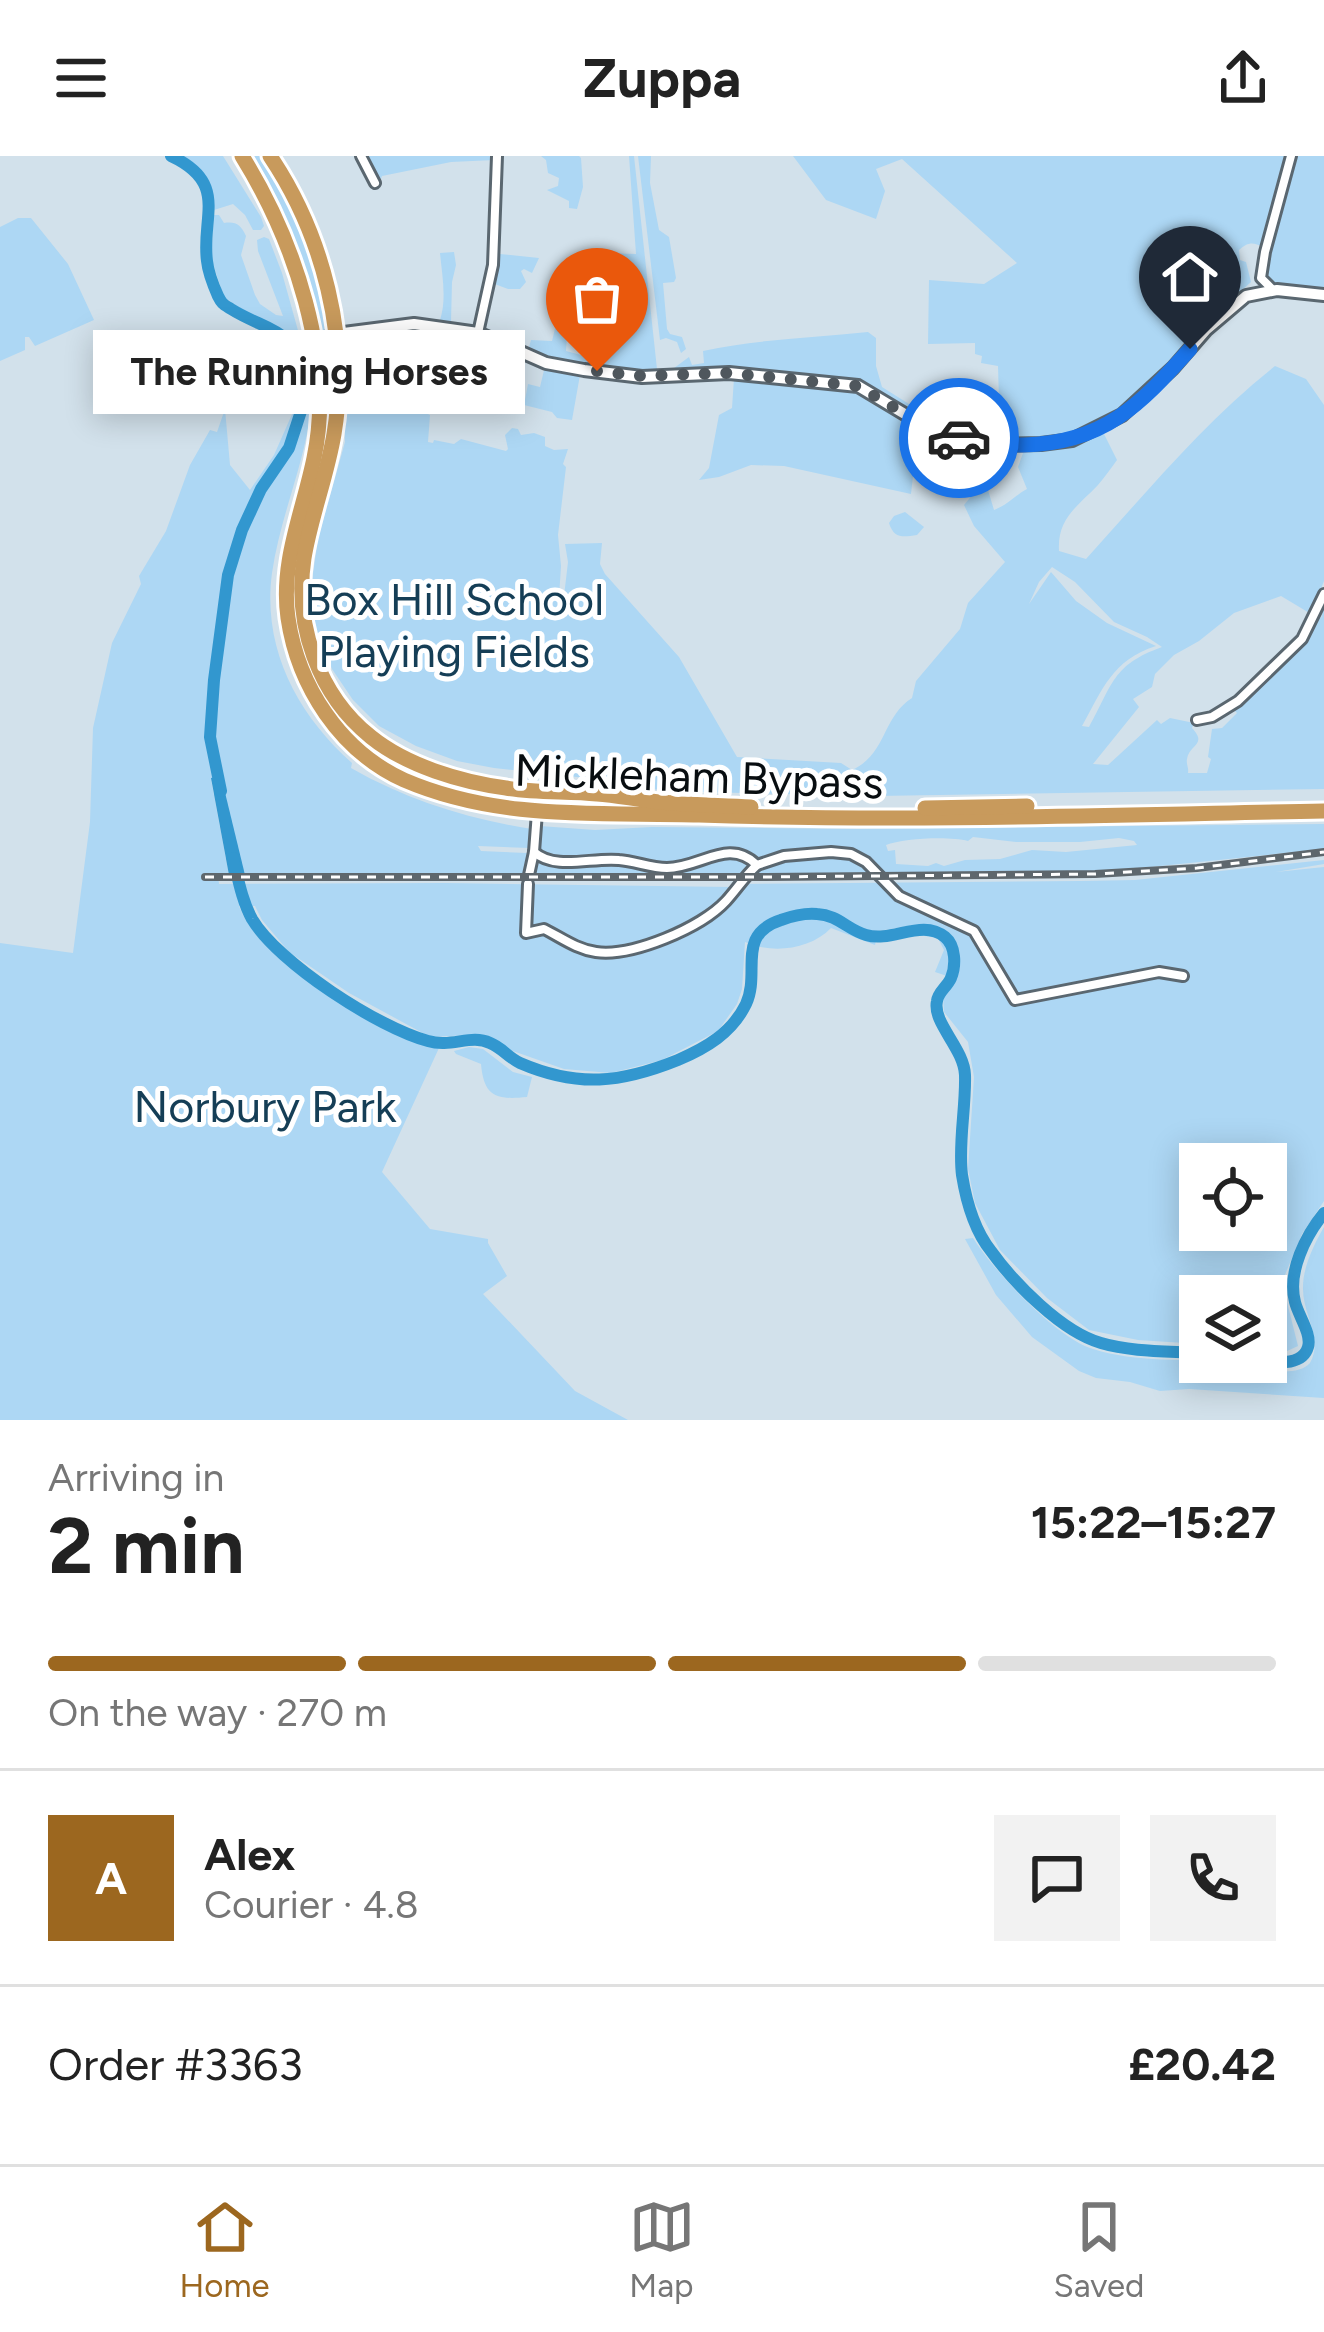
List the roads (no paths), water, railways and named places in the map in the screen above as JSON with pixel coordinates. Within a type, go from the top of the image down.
[{"type":"highway","name":"Mickleham Bypass","points":[[242,156],[286,240],[339,376],[335,429],[304,558],[305,628],[328,688],[370,737],[390,750],[426,767],[511,789],[676,803],[823,808],[1324,801]]},
{"type":"highway","name":"Mickleham Bypass","points":[[270,156],[309,230],[330,302],[316,364],[319,426],[315,456],[292,542],[286,586],[291,637],[316,699],[344,738],[378,766],[432,790],[509,810],[572,814],[900,819],[1324,811]]},
{"type":"main road","points":[[325,339],[414,324],[478,333],[546,364],[584,370],[642,376],[729,373],[858,386],[918,422],[968,441],[1041,444],[1072,440],[1122,416],[1246,296],[1273,290],[1324,296]]},
{"type":"street","points":[[361,156],[375,183]]},
{"type":"street","points":[[478,333],[493,266],[497,156]]},
{"type":"street","points":[[1273,290],[1262,278],[1264,252],[1291,156]]},
{"type":"street","points":[[1197,720],[1238,701],[1302,639],[1324,594]]},
{"type":"street","points":[[509,810],[511,789]]},
{"type":"street","points":[[572,814],[577,804],[574,792]]},
{"type":"street","points":[[537,812],[526,933],[544,928],[576,947],[600,953],[657,941],[711,914],[757,865],[784,856],[831,852],[866,862],[899,896],[974,931],[1015,1000],[1102,981],[1159,973],[1183,976]]},
{"type":"street","points":[[534,852],[554,861],[606,859],[667,868],[735,851],[748,855],[757,865]]},
{"type":"water","points":[[221,776],[245,875],[229,875],[211,778]]},
{"type":"waterway","points":[[171,156],[189,166],[206,189],[207,261],[221,301],[285,338],[303,373]]},
{"type":"waterway","points":[[221,791],[210,737],[228,575],[242,530],[261,489],[289,448],[305,399]]},
{"type":"waterway","points":[[233,858],[252,919],[284,955],[331,992],[407,1034],[436,1043],[483,1041],[520,1063],[580,1079],[637,1074],[678,1060],[717,1038],[746,1004],[758,935],[781,920],[824,915],[876,937],[936,932],[949,941],[954,956],[953,973],[937,1009],[963,1065],[962,1175],[985,1243],[1040,1305],[1086,1337],[1125,1348],[1179,1352]]},
{"type":"waterway","points":[[1287,1362],[1296,1360],[1308,1347],[1295,1302],[1294,1279],[1305,1243],[1324,1213]]},
{"type":"railway","points":[[205,877],[1095,874],[1197,868],[1324,852]]},
{"type":"place","name":"The Running Horses","points":[[597,371]]},
{"type":"park label","name":"Box Hill School Playing Fields","points":[[454,625]]},
{"type":"park label","name":"Norbury Park","points":[[265,1106]]}]
